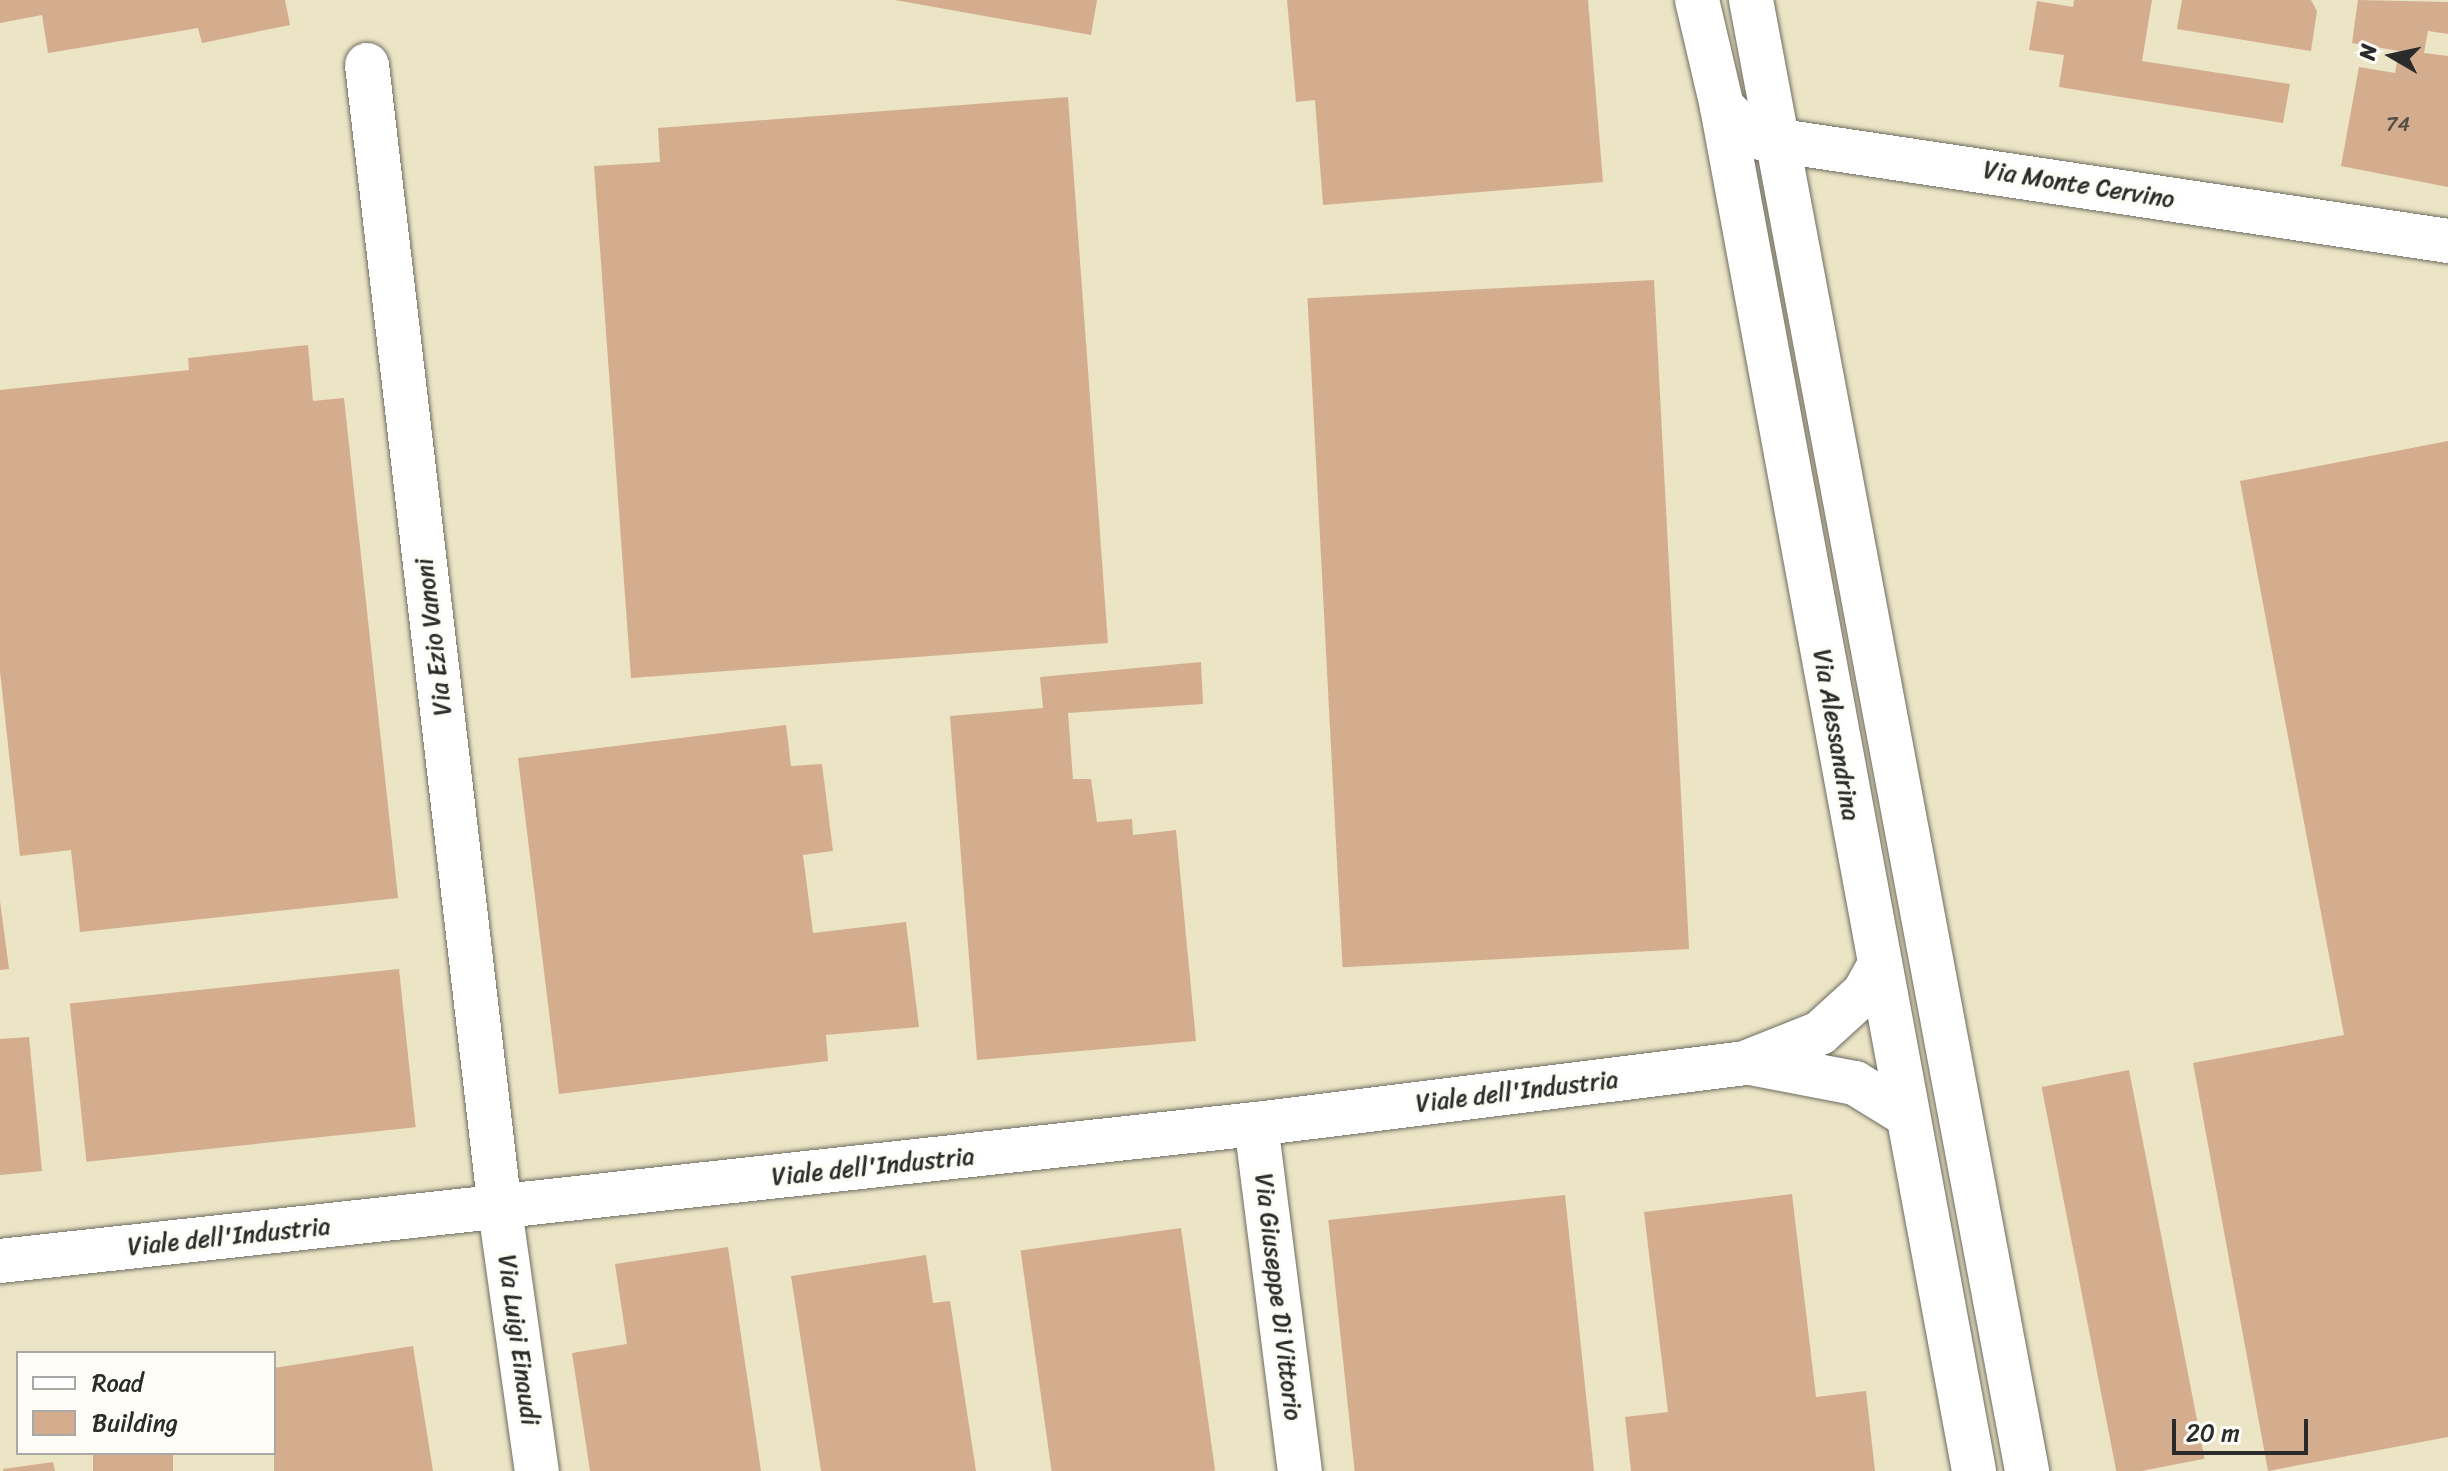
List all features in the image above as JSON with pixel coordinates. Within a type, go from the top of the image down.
[{"type":"street","name":"Via Alessandrina","points":[[1697,0],[1722,107],[1974,1471]]},
{"type":"street","points":[[1751,0],[2027,1471]]},
{"type":"street","name":"Via Ezio Vanoni","points":[[367,65],[500,1209]]},
{"type":"street","name":"Via Monte Cervino","points":[[1722,107],[1754,137],[2448,241]]},
{"type":"street","name":"Viale dell'Industria","points":[[1745,1063],[1820,1033],[1864,993],[1879,966]]},
{"type":"street","name":"Viale dell'Industria","points":[[0,1261],[500,1209],[1256,1124],[1745,1063],[1788,1066],[1855,1083],[1907,1115]]},
{"type":"street","name":"Via Giuseppe Di Vittorio","points":[[1256,1124],[1300,1471]]},
{"type":"street","name":"Via Luigi Einaudi","points":[[500,1209],[537,1471]]},
{"type":"building","points":[[0,0],[285,0],[290,25],[202,43],[198,28],[48,53],[42,15],[0,23]]},
{"type":"building","points":[[895,0],[1097,0],[1091,35]]},
{"type":"building","points":[[1287,0],[1588,0],[1603,182],[1323,205],[1315,100],[1296,102]]},
{"type":"building","points":[[2074,0],[2152,0],[2142,61],[2290,84],[2283,123],[2059,87],[2064,55],[2029,50],[2037,1],[2073,7]]},
{"type":"building","points":[[2182,0],[2311,0],[2317,11],[2311,51],[2177,29]]},
{"type":"building","points":[[2358,0],[2448,2],[2448,34],[2428,31],[2424,53],[2448,56],[2448,187],[2341,166],[2359,67],[2395,73],[2399,51],[2352,43]]},
{"type":"building","points":[[1068,97],[1108,643],[631,678],[594,166],[660,162],[658,128]]},
{"type":"building","points":[[1654,280],[1689,949],[1343,967],[1307,298]]},
{"type":"building","points":[[308,345],[313,401],[344,398],[398,898],[80,932],[71,850],[20,856],[0,671],[0,390],[189,370],[188,358]]},
{"type":"building","points":[[2448,441],[2448,1437],[2268,1471],[2193,1063],[2344,1035],[2240,481]]},
{"type":"building","points":[[1201,662],[1203,704],[1068,713],[1073,779],[1091,779],[1097,822],[1132,819],[1133,835],[1176,830],[1196,1041],[977,1060],[950,716],[1043,708],[1040,677]]},
{"type":"building","points":[[786,725],[791,766],[822,764],[833,851],[803,855],[813,933],[906,922],[919,1027],[826,1035],[828,1061],[559,1094],[518,758]]},
{"type":"building","points":[[0,901],[9,969],[0,970]]},
{"type":"building","points":[[399,969],[416,1127],[86,1162],[70,1004]]},
{"type":"building","points":[[29,1037],[42,1171],[0,1175],[0,1039]]},
{"type":"building","points":[[2129,1070],[2205,1459],[2141,1471],[2116,1471],[2042,1087]]},
{"type":"building","points":[[1792,1194],[1816,1397],[1866,1391],[1875,1471],[1631,1471],[1625,1417],[1668,1412],[1644,1212]]},
{"type":"building","points":[[1565,1195],[1594,1471],[1355,1471],[1328,1220]]},
{"type":"building","points":[[1181,1228],[1215,1471],[1052,1471],[1021,1251]]},
{"type":"building","points":[[728,1247],[761,1471],[590,1471],[572,1353],[627,1344],[615,1264]]},
{"type":"building","points":[[926,1255],[933,1303],[950,1301],[976,1471],[821,1471],[791,1276]]},
{"type":"building","points":[[413,1346],[433,1471],[274,1471],[276,1368]]},
{"type":"building","points":[[93,1455],[173,1455],[173,1471],[93,1471]]},
{"type":"building","points":[[53,1462],[55,1471],[3,1471],[3,1469]]}]
